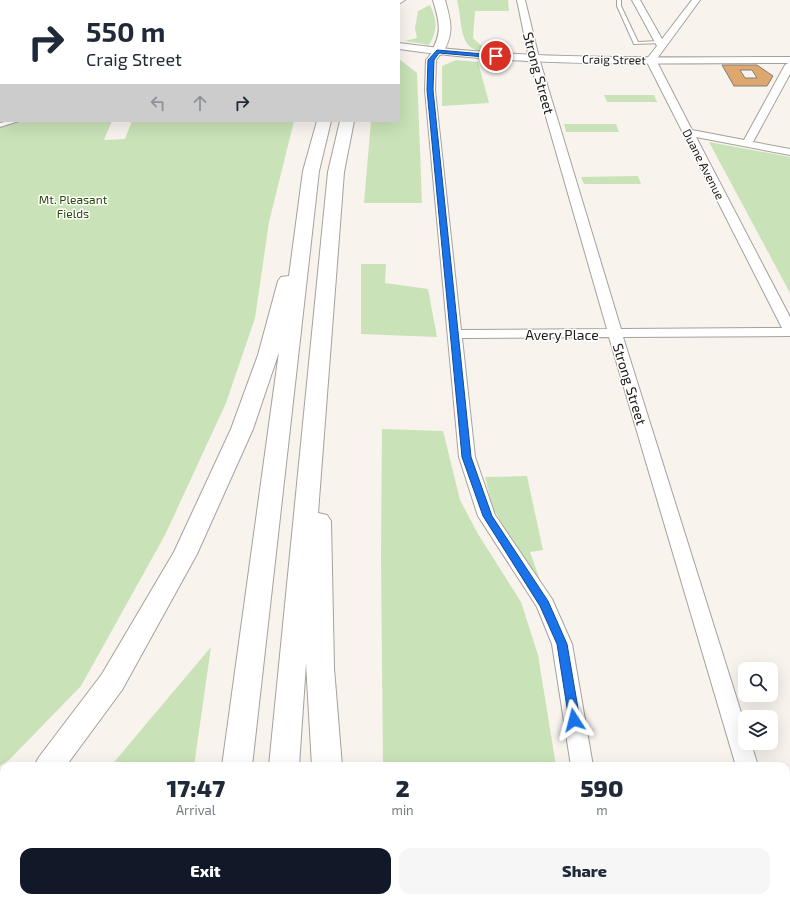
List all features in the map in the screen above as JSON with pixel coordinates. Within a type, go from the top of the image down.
[{"type":"highway","points":[[437,52],[443,42],[447,30],[439,0]]},
{"type":"highway","points":[[237,762],[311,172],[324,122]]},
{"type":"highway","points":[[284,762],[336,172],[347,122]]},
{"type":"highway","points":[[52,762],[112,682],[185,554],[242,429],[268,355],[282,296],[303,236]]},
{"type":"highway","points":[[318,373],[319,625],[322,710],[327,762]]},
{"type":"street","name":"Strong Street","points":[[521,0],[534,58],[615,333],[746,762]]},
{"type":"street","points":[[636,0],[660,44]]},
{"type":"street","points":[[651,60],[660,44],[696,0]]},
{"type":"street","name":"Craig Street","points":[[400,46],[437,52],[534,58],[790,60]]},
{"type":"street","points":[[437,52],[431,60],[430,90],[467,457],[488,516],[545,604],[562,644],[581,762]]},
{"type":"street","name":"Duane Avenue","points":[[651,60],[790,331]]},
{"type":"street","points":[[747,143],[790,65]]},
{"type":"street","points":[[688,132],[790,152]]},
{"type":"street","points":[[776,303],[790,307]]},
{"type":"street","name":"Avery Place","points":[[454,334],[790,331]]},
{"type":"lane","points":[[619,0],[619,6],[636,43],[660,44]]},
{"type":"lane","points":[[0,125],[12,122]]},
{"type":"green space","points":[[457,0],[508,0],[509,11],[475,11],[473,38],[487,51],[477,50],[470,47],[466,41],[461,26]]},
{"type":"green space","points":[[430,5],[436,25],[434,35],[429,45],[405,41],[417,38],[415,28],[418,11]]},
{"type":"green space","points":[[400,60],[417,73],[422,203],[364,203],[371,122],[400,122]]},
{"type":"green space","points":[[456,60],[478,62],[489,103],[442,106],[442,66]]},
{"type":"green space","points":[[604,95],[654,95],[657,102],[607,102]]},
{"type":"green space","name":"Mt. Pleasant Fields","points":[[0,122],[112,122],[104,140],[125,139],[132,122],[294,122],[269,222],[255,318],[226,403],[165,535],[81,686],[9,760],[6,762],[0,762]]},
{"type":"green space","points":[[564,124],[616,124],[619,132],[566,132]]},
{"type":"green space","points":[[709,142],[790,157],[790,293]]},
{"type":"green space","points":[[638,176],[641,184],[584,184],[581,177]]},
{"type":"green space","points":[[361,264],[386,264],[385,283],[428,289],[437,337],[361,334]]},
{"type":"green space","points":[[382,429],[443,431],[460,500],[478,534],[521,602],[538,655],[555,762],[383,762],[381,557]]},
{"type":"green space","points":[[527,476],[543,550],[530,552],[541,583],[511,540],[492,506],[485,477]]},
{"type":"green space","points":[[211,647],[195,762],[114,762]]},
{"type":"building","points":[[722,65],[757,65],[773,76],[767,86],[734,86]],"holes":[[[740,70],[752,70],[757,78],[745,78]]]},
{"type":"route","points":[[496,56],[437,52],[431,60],[430,90],[467,457],[488,516],[545,604],[562,644],[574,720]]}]
